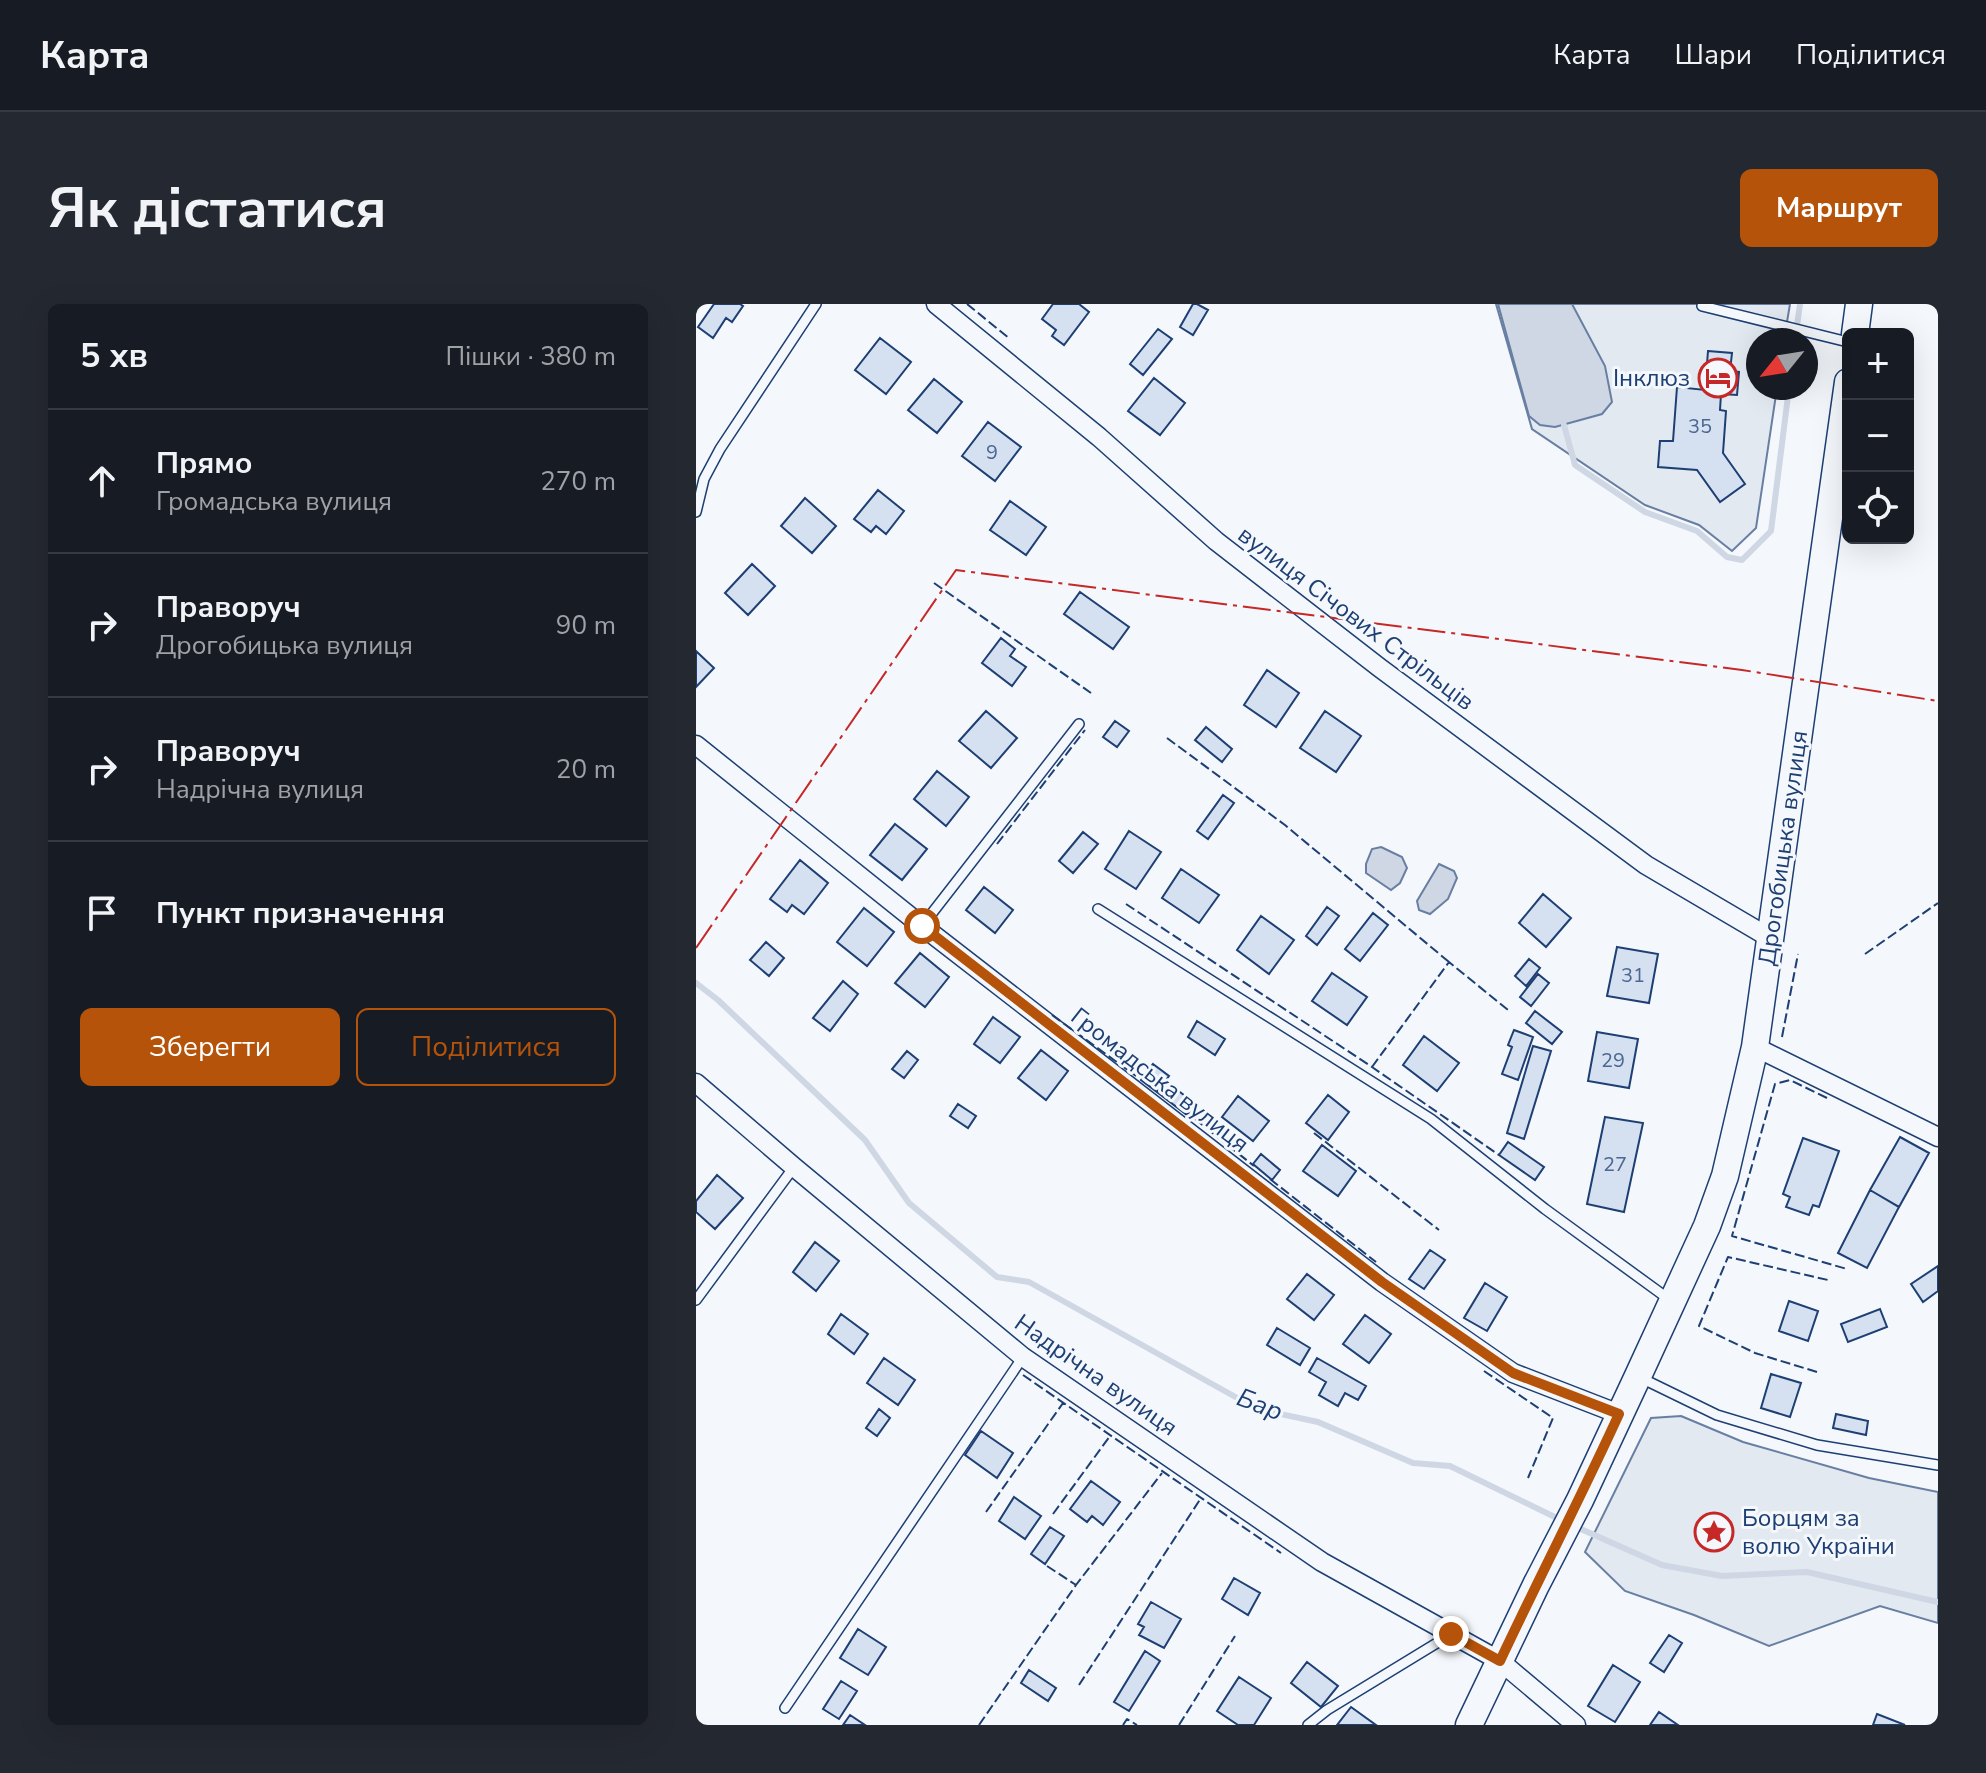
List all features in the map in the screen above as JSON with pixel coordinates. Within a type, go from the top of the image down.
[{"type":"main road","points":[[1856,328],[1859,304]]},
{"type":"main road","name":"Дрогобицька вулиця","points":[[1469,1725],[1638,1376],[1707,1226],[1725,1176],[1755,1047],[1845,400]]},
{"type":"street","name":"вулиця Січових Стрільців","points":[[936,304],[1099,437],[1216,541],[1380,668],[1646,865],[1770,938]]},
{"type":"street","name":"Громадська вулиця","points":[[696,745],[922,926],[1382,1282],[1513,1373],[1619,1414]]},
{"type":"street","points":[[1755,1047],[1938,1137]]},
{"type":"street","name":"Надрічна вулиця","points":[[696,1083],[1023,1357],[1322,1562],[1500,1661],[1576,1725]]},
{"type":"lane","points":[[696,512],[704,479],[720,449],[816,304]]},
{"type":"lane","points":[[1702,306],[1842,341]]},
{"type":"lane","points":[[922,926],[1079,724]]},
{"type":"lane","points":[[1098,909],[1431,1119],[1545,1209],[1672,1302]]},
{"type":"lane","points":[[696,1300],[794,1167]]},
{"type":"lane","points":[[785,1708],[1023,1357]]},
{"type":"lane","points":[[1638,1376],[1717,1415],[1817,1445],[1938,1465]]},
{"type":"lane","points":[[1308,1725],[1327,1710],[1451,1634]]},
{"type":"shaded area","points":[[1496,304],[1790,304],[1786,328],[1746,328],[1746,400],[1775,400],[1756,528],[1732,551],[1699,525],[1645,505],[1532,429]]},
{"type":"shaded area","points":[[1498,304],[1572,304],[1605,366],[1612,402],[1602,414],[1555,427],[1540,425],[1529,416]]},
{"type":"shaded area","points":[[1381,847],[1402,857],[1407,868],[1400,883],[1391,890],[1366,873],[1372,849]]},
{"type":"shaded area","points":[[1439,864],[1454,871],[1457,878],[1448,899],[1430,914],[1419,910],[1417,901]]},
{"type":"shaded area","points":[[1681,1416],[1743,1442],[1869,1478],[1938,1492],[1938,1623],[1880,1606],[1769,1646],[1625,1591],[1585,1552],[1651,1418]]},
{"type":"building","points":[[714,304],[743,306],[732,322],[726,318],[713,338],[698,327]]},
{"type":"building","points":[[1053,304],[1079,304],[1089,312],[1064,345],[1052,336],[1056,330],[1042,319]]},
{"type":"building","points":[[1193,304],[1208,310],[1193,335],[1180,327]]},
{"type":"building","points":[[1158,329],[1172,339],[1143,375],[1130,364]]},
{"type":"building","points":[[880,338],[911,362],[886,394],[855,370]]},
{"type":"building","points":[[1708,351],[1732,353],[1730,371],[1739,372],[1737,395],[1721,394],[1720,410],[1726,411],[1723,453],[1745,484],[1720,502],[1697,470],[1658,467],[1660,441],[1673,441],[1677,387],[1705,390]]},
{"type":"building","points":[[1154,378],[1185,403],[1160,435],[1128,411]]},
{"type":"building","points":[[934,379],[962,402],[937,433],[908,410]]},
{"type":"building","points":[[988,422],[1021,447],[995,481],[962,456]]},
{"type":"building","points":[[878,490],[904,511],[886,534],[876,526],[871,532],[854,519]]},
{"type":"building","points":[[805,498],[836,526],[812,553],[781,526]]},
{"type":"building","points":[[1010,501],[1046,527],[1026,555],[990,530]]},
{"type":"building","points":[[752,564],[775,586],[748,615],[725,593]]},
{"type":"building","points":[[1080,592],[1129,627],[1113,649],[1064,614]]},
{"type":"building","points":[[1001,638],[1015,649],[1010,656],[1026,667],[1012,686],[982,663]]},
{"type":"building","points":[[696,651],[714,668],[696,687]]},
{"type":"building","points":[[1267,670],[1299,693],[1276,727],[1244,705]]},
{"type":"building","points":[[986,711],[1017,738],[991,768],[959,741]]},
{"type":"building","points":[[1325,711],[1361,736],[1336,772],[1300,748]]},
{"type":"building","points":[[1115,721],[1129,731],[1117,747],[1103,737]]},
{"type":"building","points":[[1206,727],[1232,749],[1222,762],[1195,740]]},
{"type":"building","points":[[937,771],[969,797],[946,826],[914,799]]},
{"type":"building","points":[[1223,795],[1234,803],[1208,839],[1197,831]]},
{"type":"building","points":[[895,824],[927,849],[902,880],[870,855]]},
{"type":"building","points":[[1129,831],[1161,852],[1136,889],[1105,869]]},
{"type":"building","points":[[1083,832],[1098,844],[1073,873],[1059,861]]},
{"type":"building","points":[[800,860],[828,883],[804,914],[792,905],[787,912],[770,899]]},
{"type":"building","points":[[1181,869],[1219,895],[1199,923],[1162,898]]},
{"type":"building","points":[[984,887],[1013,910],[995,933],[966,910]]},
{"type":"building","points":[[1543,894],[1571,918],[1546,947],[1519,923]]},
{"type":"building","points":[[1327,907],[1339,916],[1317,945],[1306,936]]},
{"type":"building","points":[[864,908],[894,932],[867,966],[837,942]]},
{"type":"building","points":[[1373,913],[1388,925],[1360,961],[1345,949]]},
{"type":"building","points":[[1261,916],[1294,940],[1269,974],[1237,950]]},
{"type":"building","points":[[766,942],[784,958],[769,976],[750,960]]},
{"type":"building","points":[[1617,947],[1658,954],[1649,1003],[1607,996]]},
{"type":"building","points":[[920,953],[949,977],[925,1007],[895,983]]},
{"type":"building","points":[[1529,959],[1540,968],[1526,986],[1515,976]]},
{"type":"building","points":[[1332,973],[1367,997],[1347,1025],[1312,1001]]},
{"type":"building","points":[[1538,974],[1549,983],[1531,1006],[1520,997]]},
{"type":"building","points":[[843,981],[858,994],[830,1031],[813,1018]]},
{"type":"building","points":[[1535,1011],[1562,1032],[1552,1044],[1526,1023]]},
{"type":"building","points":[[993,1017],[1020,1037],[1000,1063],[974,1044]]},
{"type":"building","points":[[1197,1021],[1225,1039],[1215,1055],[1188,1037]]},
{"type":"building","points":[[1514,1030],[1533,1037],[1518,1080],[1502,1074],[1512,1047],[1508,1045]]},
{"type":"building","points":[[1597,1032],[1638,1039],[1629,1088],[1588,1081]]},
{"type":"building","points":[[1424,1036],[1459,1063],[1437,1091],[1403,1065]]},
{"type":"building","points":[[1533,1046],[1551,1051],[1524,1139],[1507,1133]]},
{"type":"building","points":[[1041,1050],[1068,1071],[1046,1100],[1018,1078]]},
{"type":"building","points":[[907,1051],[918,1060],[904,1078],[892,1069]]},
{"type":"building","points":[[1153,1064],[1169,1076],[1157,1092],[1141,1080]]},
{"type":"building","points":[[1165,1081],[1196,1104],[1187,1115],[1157,1092]]},
{"type":"building","points":[[1328,1095],[1349,1112],[1328,1140],[1306,1123]]},
{"type":"building","points":[[1238,1096],[1269,1121],[1253,1141],[1222,1117]]},
{"type":"building","points":[[958,1104],[976,1116],[968,1128],[950,1116]]},
{"type":"building","points":[[1605,1117],[1643,1123],[1624,1212],[1587,1204]]},
{"type":"building","points":[[1900,1137],[1929,1153],[1899,1207],[1870,1190]]},
{"type":"building","points":[[1803,1138],[1839,1151],[1819,1207],[1813,1205],[1809,1215],[1786,1207],[1790,1197],[1783,1194]]},
{"type":"building","points":[[1508,1142],[1544,1167],[1535,1180],[1499,1155]]},
{"type":"building","points":[[1322,1145],[1356,1171],[1338,1196],[1303,1171]]},
{"type":"building","points":[[1261,1154],[1280,1170],[1272,1180],[1253,1164]]},
{"type":"building","points":[[717,1175],[743,1198],[715,1229],[696,1212],[696,1201]]},
{"type":"building","points":[[1870,1190],[1899,1207],[1867,1268],[1838,1253]]},
{"type":"building","points":[[815,1242],[839,1261],[816,1291],[793,1272]]},
{"type":"building","points":[[1430,1250],[1445,1260],[1424,1289],[1409,1279]]},
{"type":"building","points":[[1938,1266],[1938,1291],[1923,1302],[1911,1284]]},
{"type":"building","points":[[1307,1274],[1334,1295],[1314,1320],[1287,1299]]},
{"type":"building","points":[[1485,1283],[1507,1297],[1487,1331],[1464,1318]]},
{"type":"building","points":[[1789,1301],[1818,1311],[1808,1341],[1779,1331]]},
{"type":"building","points":[[1880,1309],[1887,1327],[1848,1342],[1841,1324]]},
{"type":"building","points":[[841,1314],[868,1334],[854,1354],[828,1334]]},
{"type":"building","points":[[1365,1315],[1391,1334],[1369,1363],[1343,1344]]},
{"type":"building","points":[[1277,1328],[1310,1348],[1300,1365],[1267,1345]]},
{"type":"building","points":[[884,1358],[915,1380],[898,1405],[867,1383]]},
{"type":"building","points":[[1317,1358],[1366,1386],[1358,1400],[1345,1393],[1338,1406],[1319,1395],[1326,1382],[1309,1372]]},
{"type":"building","points":[[1771,1374],[1801,1383],[1790,1417],[1761,1408]]},
{"type":"building","points":[[879,1409],[890,1418],[877,1436],[866,1428]]},
{"type":"building","points":[[1836,1414],[1868,1421],[1866,1435],[1833,1428]]},
{"type":"building","points":[[981,1431],[1013,1453],[997,1478],[965,1455]]},
{"type":"building","points":[[1091,1481],[1120,1502],[1103,1525],[1092,1516],[1087,1522],[1070,1509]]},
{"type":"building","points":[[1014,1497],[1041,1516],[1025,1539],[999,1521]]},
{"type":"building","points":[[1050,1527],[1064,1536],[1045,1564],[1031,1554]]},
{"type":"building","points":[[1234,1578],[1260,1593],[1248,1615],[1222,1599]]},
{"type":"building","points":[[1151,1602],[1181,1619],[1164,1648],[1139,1635],[1144,1627],[1138,1624]]},
{"type":"building","points":[[858,1629],[886,1647],[868,1675],[840,1658]]},
{"type":"building","points":[[1669,1635],[1682,1643],[1664,1672],[1650,1663]]},
{"type":"building","points":[[1145,1651],[1160,1661],[1129,1711],[1114,1702]]},
{"type":"building","points":[[1307,1662],[1338,1686],[1321,1707],[1291,1683]]},
{"type":"building","points":[[1613,1665],[1640,1682],[1615,1722],[1588,1706]]},
{"type":"building","points":[[1029,1670],[1056,1688],[1048,1701],[1021,1683]]},
{"type":"building","points":[[1239,1677],[1271,1698],[1254,1725],[1238,1725],[1217,1711]]},
{"type":"building","points":[[841,1681],[857,1691],[839,1719],[823,1709]]},
{"type":"building","points":[[1351,1707],[1376,1725],[1337,1725]]},
{"type":"building","points":[[1659,1712],[1678,1725],[1650,1725]]},
{"type":"building","points":[[1877,1714],[1905,1725],[1873,1725]]},
{"type":"building","points":[[850,1715],[865,1725],[843,1725]]},
{"type":"waterway","points":[[1797,328],[1800,304]]},
{"type":"waterway","points":[[1564,425],[1575,465],[1645,512],[1697,531],[1727,557],[1742,560],[1771,531],[1787,400]]},
{"type":"waterway","name":"Бар","points":[[696,983],[718,1000],[865,1140],[909,1203],[997,1277],[1029,1282],[1257,1409],[1318,1422],[1413,1463],[1450,1466],[1561,1520]]},
{"type":"waterway","name":"Бар","points":[[1574,1526],[1662,1565],[1722,1576],[1807,1572],[1938,1602]]},
{"type":"fence","points":[[967,304],[1010,339]]},
{"type":"fence","points":[[934,583],[1091,693]]},
{"type":"fence","points":[[997,844],[1085,730]]},
{"type":"fence","points":[[1167,738],[1285,825],[1449,962]]},
{"type":"fence","points":[[1865,954],[1938,903]]},
{"type":"fence","points":[[1126,904],[1499,1155]]},
{"type":"fence","points":[[1782,1037],[1798,954]]},
{"type":"fence","points":[[1372,1067],[1449,962],[1508,1010]]},
{"type":"fence","points":[[1052,1015],[1136,1076]]},
{"type":"fence","points":[[1827,1098],[1790,1080],[1775,1084],[1732,1236],[1847,1269]]},
{"type":"fence","points":[[1195,1119],[1254,1166]]},
{"type":"fence","points":[[1314,1133],[1439,1230]]},
{"type":"fence","points":[[1270,1179],[1376,1262]]},
{"type":"fence","points":[[1817,1372],[1755,1353],[1699,1326],[1728,1257],[1828,1280]]},
{"type":"fence","points":[[1484,1371],[1553,1418],[1528,1478]]},
{"type":"fence","points":[[1023,1375],[1281,1553]]},
{"type":"fence","points":[[986,1512],[1063,1403]]},
{"type":"fence","points":[[1053,1514],[1110,1436]]},
{"type":"fence","points":[[979,1725],[1076,1585],[1162,1473]]},
{"type":"fence","points":[[1079,1685],[1201,1498]]},
{"type":"fence","points":[[1047,1566],[1076,1585]]},
{"type":"fence","points":[[1179,1725],[1235,1636]]},
{"type":"fence","points":[[1123,1725],[1127,1719],[1137,1725]]},
{"type":"power","points":[[696,948],[956,570],[1742,670],[1938,701]]},
{"type":"place","name":"Інклюз","points":[[1718,378]]},
{"type":"place","name":"Борцям за волю України","points":[[1714,1532]]},
{"type":"route","points":[[922,926],[1382,1282],[1513,1373],[1619,1414],[1500,1661],[1451,1634]]}]
